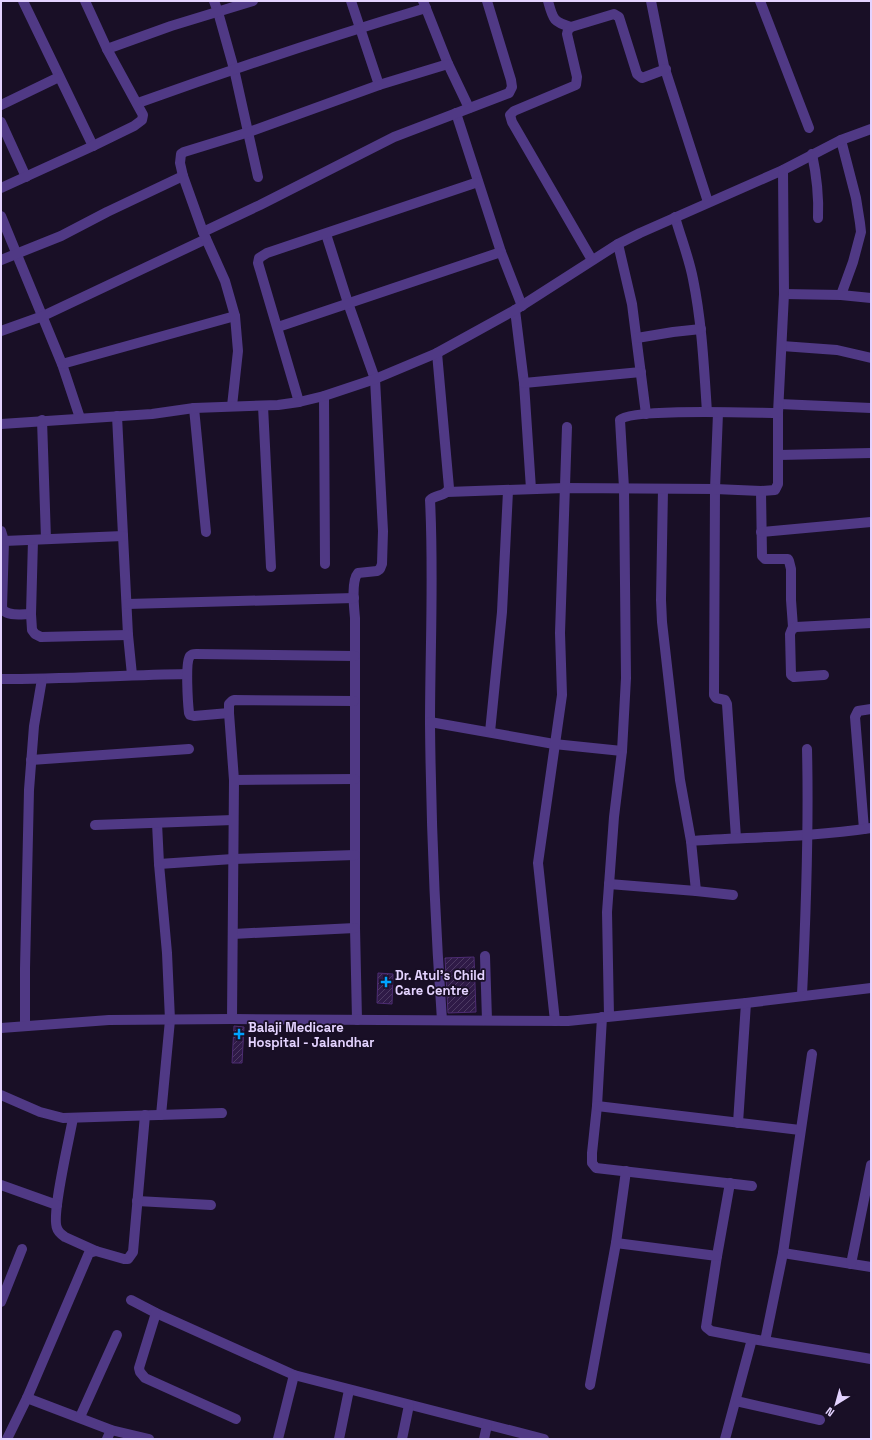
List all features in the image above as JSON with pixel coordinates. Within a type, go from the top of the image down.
[{"type":"street","points":[[23,1],[93,146]]},
{"type":"street","points":[[1,188],[93,146],[140,122],[143,115],[138,103],[107,49],[85,1]]},
{"type":"street","points":[[214,1],[234,69],[258,177]]},
{"type":"street","points":[[107,49],[171,26],[253,1]]},
{"type":"street","points":[[351,1],[379,85]]},
{"type":"street","points":[[1,332],[43,316],[204,236],[394,137],[511,91],[511,80],[487,1]]},
{"type":"street","points":[[548,1],[552,17],[556,22],[571,27],[614,14],[617,15],[619,17],[639,77],[642,78],[666,70]]},
{"type":"street","points":[[651,1],[666,70],[708,202]]},
{"type":"street","points":[[760,1],[809,128]]},
{"type":"street","points":[[138,103],[234,69],[360,28],[424,4],[448,64],[469,108]]},
{"type":"street","points":[[571,27],[567,34],[577,77],[576,85],[514,111],[510,115],[510,118],[592,260]]},
{"type":"street","points":[[232,406],[238,351],[235,316],[226,281],[204,236],[183,176],[180,158],[181,154],[249,132],[379,85],[448,64]]},
{"type":"street","points":[[1,105],[59,77]]},
{"type":"street","points":[[456,113],[518,308],[531,489]]},
{"type":"street","points":[[1,122],[26,177]]},
{"type":"street","points":[[1,424],[117,416],[194,408],[263,406],[299,402],[324,396],[375,379],[438,353],[518,308],[618,244],[708,202],[783,170],[841,140],[871,129]]},
{"type":"street","points":[[841,140],[856,198],[861,232],[853,262],[841,295]]},
{"type":"street","points":[[812,154],[819,193],[818,218]]},
{"type":"street","points":[[442,1020],[434,894],[430,722],[432,661],[430,500],[447,492],[531,489],[624,488],[761,491],[773,490],[777,488],[784,294],[783,170]]},
{"type":"street","points":[[1,260],[61,236],[107,212],[183,176]]},
{"type":"street","points":[[299,402],[258,263],[260,258],[267,253],[478,182]]},
{"type":"street","points":[[1,216],[62,364],[80,418]]},
{"type":"street","points":[[675,217],[693,278],[701,329],[707,412]]},
{"type":"street","points":[[326,234],[348,303],[375,379],[383,531],[382,564],[380,569],[377,571],[361,572],[356,575],[354,598],[355,928],[357,1020]]},
{"type":"street","points":[[618,244],[632,304],[646,414]]},
{"type":"street","points":[[278,327],[501,252]]},
{"type":"street","points":[[784,294],[841,295],[871,298]]},
{"type":"street","points":[[62,364],[235,316]]},
{"type":"street","points":[[637,338],[701,329]]},
{"type":"street","points":[[782,346],[837,350],[871,358]]},
{"type":"street","points":[[438,353],[449,488],[447,492]]},
{"type":"street","points":[[524,383],[641,372]]},
{"type":"street","points":[[324,396],[325,564]]},
{"type":"street","points":[[263,406],[271,567]]},
{"type":"street","points":[[194,408],[206,532]]},
{"type":"street","points":[[752,1186],[596,1168],[592,1163],[606,1016],[606,924],[614,817],[622,750],[626,678],[624,488],[620,420],[624,417],[646,414],[718,413],[779,409],[871,408]]},
{"type":"street","points":[[718,413],[715,489],[714,695],[716,698],[725,700],[727,704],[736,838]]},
{"type":"street","points":[[117,416],[128,635],[132,675]]},
{"type":"street","points":[[42,420],[46,539]]},
{"type":"street","points":[[555,1021],[538,863],[562,695],[560,633],[567,427]]},
{"type":"street","points":[[779,455],[871,453]]},
{"type":"street","points":[[663,489],[662,622],[680,774],[691,842],[696,891]]},
{"type":"street","points":[[490,732],[502,612],[508,491]]},
{"type":"street","points":[[761,491],[762,557],[766,559],[788,560],[790,563],[794,627],[790,634],[791,675],[794,677],[824,676]]},
{"type":"street","points":[[761,532],[871,522]]},
{"type":"street","points":[[1,531],[4,541],[2,615],[31,614]]},
{"type":"street","points":[[4,541],[123,536]]},
{"type":"street","points":[[32,540],[31,614],[32,630],[35,634],[41,637],[128,635]]},
{"type":"street","points":[[127,604],[354,598]]},
{"type":"street","points":[[794,627],[871,624]]},
{"type":"street","points":[[228,713],[194,716],[190,715],[188,710],[187,674],[188,658],[193,654],[355,656]]},
{"type":"street","points":[[1,679],[187,674]]},
{"type":"street","points":[[25,1026],[28,816],[34,726],[42,679]]},
{"type":"street","points":[[232,1019],[234,780],[228,713],[230,702],[234,700],[354,701]]},
{"type":"street","points":[[691,842],[736,838],[807,835],[867,829],[855,717],[858,711],[871,709]]},
{"type":"street","points":[[430,722],[554,744],[622,750]]},
{"type":"street","points":[[31,760],[189,748]]},
{"type":"street","points":[[802,995],[808,798],[807,749]]},
{"type":"street","points":[[234,780],[355,778]]},
{"type":"street","points":[[95,825],[233,820]]},
{"type":"street","points":[[157,823],[167,953],[170,1020],[161,1115]]},
{"type":"street","points":[[159,864],[355,855]]},
{"type":"street","points":[[609,884],[734,895]]},
{"type":"street","points":[[233,934],[355,928]]},
{"type":"street","points":[[485,956],[487,1020]]},
{"type":"street","points":[[1,1028],[109,1020],[232,1019],[555,1021],[746,1003],[802,995],[871,988]]},
{"type":"street","points":[[738,1123],[746,1003]]},
{"type":"street","points":[[765,1341],[783,1253],[812,1054]]},
{"type":"street","points":[[1,1095],[40,1112],[63,1118],[222,1114]]},
{"type":"street","points":[[597,1106],[800,1130]]},
{"type":"street","points":[[73,1118],[57,1205],[56,1227],[65,1237],[96,1251],[124,1260],[132,1256],[133,1252],[145,1115]]},
{"type":"street","points":[[851,1264],[871,1165]]},
{"type":"street","points":[[590,1385],[616,1243],[626,1171]]},
{"type":"street","points":[[730,1183],[706,1327],[711,1331],[752,1339],[871,1359]]},
{"type":"street","points":[[1,1185],[57,1205]]},
{"type":"street","points":[[137,1201],[211,1205]]},
{"type":"street","points":[[616,1243],[717,1256]]},
{"type":"street","points":[[1,1302],[22,1248]]},
{"type":"street","points":[[7,1439],[27,1398],[87,1256],[89,1253],[96,1251]]},
{"type":"street","points":[[783,1253],[871,1267]]},
{"type":"street","points":[[131,1300],[156,1313],[294,1375],[544,1439]]},
{"type":"street","points":[[156,1313],[139,1368],[142,1376],[236,1419]]},
{"type":"street","points":[[80,1417],[117,1335]]},
{"type":"street","points":[[725,1439],[752,1339]]},
{"type":"street","points":[[278,1439],[294,1375]]},
{"type":"street","points":[[339,1439],[349,1390]]},
{"type":"street","points":[[27,1398],[80,1417],[109,1434],[149,1439]]},
{"type":"street","points":[[736,1402],[820,1420]]},
{"type":"street","points":[[402,1439],[409,1405]]},
{"type":"street","points":[[484,1439],[488,1425]]},
{"type":"building","points":[[474,957],[476,1012],[448,1013],[445,958]]},
{"type":"building","points":[[378,973],[393,974],[392,1004],[377,1003]]},
{"type":"building","points":[[234,1026],[244,1027],[242,1063],[232,1063]]},
{"type":"place","name":"Dr. Atul's Child Care Centre","points":[[386,982]]},
{"type":"place","name":"Balaji Medicare Hospital - Jalandhar","points":[[239,1034]]}]
